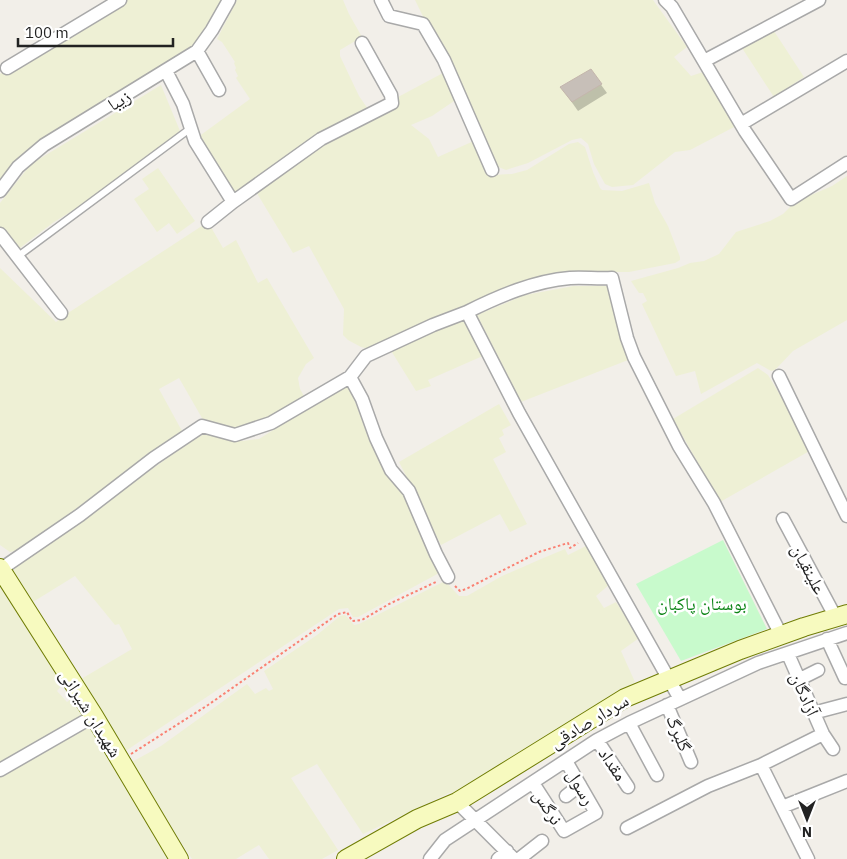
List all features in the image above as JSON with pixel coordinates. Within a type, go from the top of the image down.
[{"type":"street","points":[[7,68],[120,0]]},
{"type":"street","name":"زیبا","points":[[0,191],[18,167],[44,146],[197,51],[212,30],[229,0]]},
{"type":"street","points":[[381,0],[389,16],[423,24],[444,60],[492,170]]},
{"type":"street","points":[[665,0],[672,7],[741,124],[791,200],[847,163]]},
{"type":"street","points":[[704,61],[819,0]]},
{"type":"street","points":[[208,222],[321,139],[392,103],[391,96],[362,42]]},
{"type":"street","points":[[197,51],[219,90]]},
{"type":"street","points":[[741,124],[847,61]]},
{"type":"street","points":[[166,72],[182,104],[195,141],[233,202]]},
{"type":"street","points":[[0,234],[60,313]]},
{"type":"street","points":[[0,569],[80,515],[154,458],[202,426],[235,435],[272,423],[350,377],[366,356],[492,300],[532,285],[570,278],[612,278],[627,338],[634,356],[679,446],[714,503],[781,636]]},
{"type":"street","points":[[467,312],[520,413],[680,699]]},
{"type":"street","points":[[779,376],[847,516]]},
{"type":"street","points":[[350,377],[362,399],[387,462],[391,470],[409,491],[448,577]]},
{"type":"street","name":"علینقیان","points":[[783,519],[841,616]]},
{"type":"street","name":"شهیدان شیرانی","points":[[0,569],[94,716],[179,859]]},
{"type":"street","name":"سردار صادقی","points":[[346,859],[417,819],[457,802],[625,698],[750,646],[841,616]]},
{"type":"street","points":[[430,859],[446,840],[597,740],[628,723],[758,663],[788,654],[827,638],[847,633]]},
{"type":"street","points":[[827,638],[845,678]]},
{"type":"street","points":[[750,646],[758,663]]},
{"type":"street","name":"آزادگان","points":[[788,654],[813,713],[833,749]]},
{"type":"street","points":[[798,680],[818,670]]},
{"type":"street","points":[[813,713],[847,704]]},
{"type":"street","name":"گلبرگ","points":[[667,705],[691,762]]},
{"type":"street","points":[[0,770],[94,716]]},
{"type":"street","points":[[628,723],[657,775]]},
{"type":"street","points":[[627,828],[708,786],[761,765],[823,734]]},
{"type":"street","name":"مقداد","points":[[597,740],[628,787]]},
{"type":"street","name":"رسول","points":[[566,761],[596,813]]},
{"type":"street","points":[[761,765],[782,807],[803,858]]},
{"type":"street","points":[[782,807],[847,781]]},
{"type":"street","name":"نرگس","points":[[532,783],[564,831],[596,813]]},
{"type":"street","points":[[566,796],[580,785]]},
{"type":"street","points":[[457,802],[506,856]]},
{"type":"street","points":[[519,859],[542,841]]},
{"type":"lane","points":[[17,257],[191,128]]},
{"type":"path","points":[[120,760],[171,730],[338,614],[347,612],[352,621],[362,620],[404,596],[448,577],[460,591],[540,552],[568,543],[570,548],[589,536]]},
{"type":"green space","points":[[118,0],[224,0],[214,18],[190,51],[20,159],[0,179],[0,74]]},
{"type":"green space","points":[[237,0],[343,0],[362,37],[340,50],[340,56],[359,96],[370,112],[443,73],[457,99],[432,116],[411,125],[429,139],[438,157],[476,140],[493,175],[512,174],[527,170],[569,144],[578,142],[585,147],[593,172],[602,190],[622,191],[649,183],[655,203],[668,226],[680,260],[675,263],[629,272],[572,272],[512,287],[431,319],[370,349],[361,347],[348,340],[343,335],[344,309],[309,246],[293,253],[255,190],[235,202],[194,140],[250,99],[236,78],[238,76],[235,70],[235,62],[222,42],[217,39]]},
{"type":"green space","points":[[415,0],[653,0],[687,47],[674,57],[691,76],[703,72],[736,126],[690,150],[675,152],[633,185],[612,187],[605,184],[594,164],[588,144],[581,138],[572,140],[528,163],[506,170],[496,166]],"holes":[[[591,70],[602,84],[572,102],[560,86]]]},
{"type":"green space","points":[[772,28],[804,77],[774,97],[742,48]]},
{"type":"green space","points":[[161,85],[180,131],[92,199],[54,222],[16,251],[0,228],[0,203],[31,164]]},
{"type":"green space","points":[[158,168],[195,221],[177,234],[169,223],[157,232],[134,199],[149,189],[142,179]]},
{"type":"green space","points":[[847,176],[847,320],[793,351],[775,370],[771,371],[757,363],[701,394],[695,371],[676,376],[642,304],[647,301],[643,293],[639,293],[631,281],[690,263],[704,261],[719,254],[736,232],[770,221],[783,214],[795,202],[832,186]]},
{"type":"green space","points":[[208,222],[223,248],[236,240],[258,283],[267,278],[314,358],[306,364],[298,378],[300,389],[305,398],[269,420],[241,430],[208,423],[202,418],[179,378],[159,389],[182,431],[140,459],[137,464],[20,550],[10,552],[0,545],[0,268],[56,322]]},
{"type":"green space","points":[[574,286],[609,286],[628,360],[521,402],[477,315],[525,295]]},
{"type":"green space","points":[[464,317],[485,355],[428,380],[431,386],[416,391],[390,349]]},
{"type":"green space","points":[[758,368],[768,375],[813,449],[720,502],[673,419]]},
{"type":"green space","points":[[349,385],[367,434],[386,469],[404,492],[441,572],[358,617],[353,617],[348,608],[339,609],[121,754],[76,682],[132,649],[119,624],[115,625],[75,576],[28,605],[7,571],[204,434],[242,441],[259,439]]},
{"type":"green space","points":[[499,404],[511,425],[502,430],[504,435],[499,438],[506,452],[493,459],[527,524],[510,532],[500,514],[441,545],[399,462]]},
{"type":"green space","name":"بوستان پاکبان","points":[[723,540],[767,629],[681,661],[636,584]]},
{"type":"green space","points":[[586,546],[610,584],[596,596],[604,608],[616,602],[639,638],[621,651],[635,682],[456,796],[451,792],[363,834],[317,764],[291,778],[338,850],[322,859],[269,859],[259,845],[236,859],[192,859],[130,763],[161,746],[247,684],[255,694],[266,688],[269,691],[273,689],[264,671],[317,635],[340,616],[345,615],[354,625],[359,624],[443,582],[446,582],[459,596],[467,596],[502,576],[541,559],[565,549],[568,555]]},
{"type":"green space","points":[[0,587],[64,683],[57,691],[67,702],[76,695],[89,713],[0,765]]},
{"type":"green space","points":[[88,717],[167,859],[0,859],[0,770]]},
{"type":"building","points":[[591,69],[602,84],[572,102],[560,87]]}]
